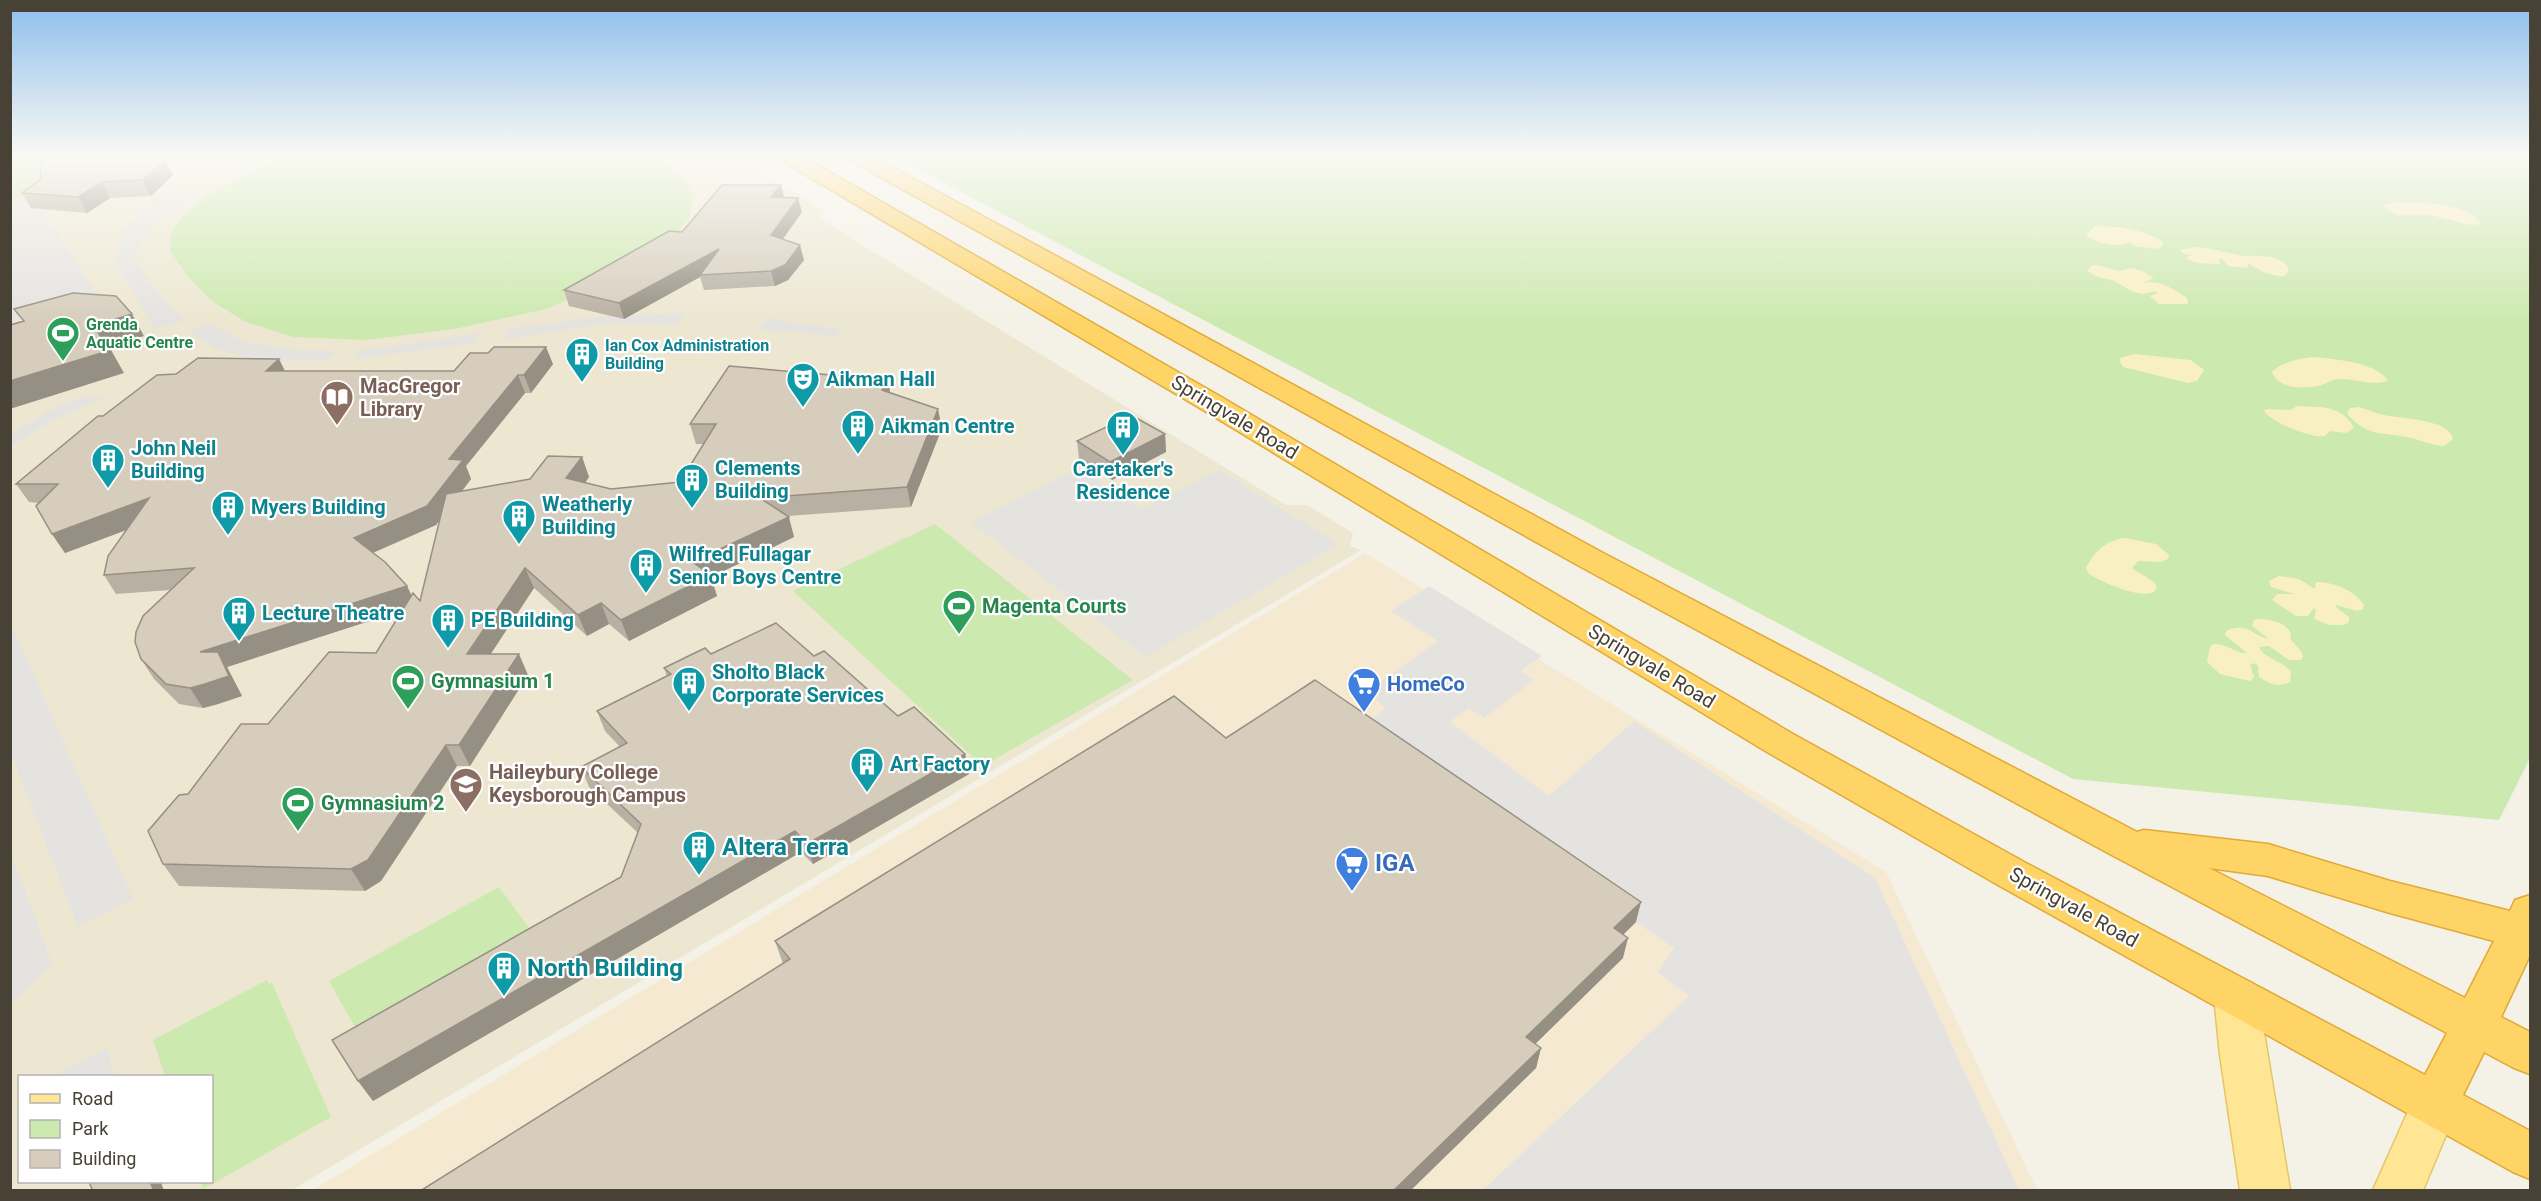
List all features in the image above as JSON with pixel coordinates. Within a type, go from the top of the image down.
[{"type":"highway","name":"Springvale Road","points":[[882,211],[1214,404],[1780,743],[2530,1156]]},
{"type":"highway","points":[[957,211],[1594,561],[2122,842],[2530,1054]]},
{"type":"highway","points":[[2122,842],[2268,860],[2390,897],[2526,921],[2435,1104]]},
{"type":"main road","points":[[2236,996],[2265,1191]]},
{"type":"main road","points":[[2398,1191],[2435,1104]]},
{"type":"shaded area","name":"Haileybury College Keysborough Campus","points":[[10,211],[825,211],[820,219],[1286,505],[1307,505],[1353,533],[1350,546],[1361,550],[292,1190],[11,1190]]},
{"type":"shaded area","points":[[10,211],[43,211],[102,302],[11,327]]},
{"type":"shaded area","points":[[145,211],[173,211],[150,227],[134,256],[146,277],[186,320],[155,329],[116,262],[123,231]]},
{"type":"shaded area","points":[[685,313],[676,324],[607,323],[504,340],[508,328],[609,316]]},
{"type":"shaded area","points":[[768,319],[844,329],[835,336],[757,329]]},
{"type":"shaded area","points":[[209,323],[242,341],[290,350],[335,351],[328,361],[262,361],[219,350],[188,332]]},
{"type":"shaded area","points":[[479,333],[474,344],[354,359],[359,351]]},
{"type":"shaded area","points":[[107,395],[46,424],[11,447],[11,434],[47,412],[75,399]]},
{"type":"shaded area","points":[[1079,468],[1142,509],[1219,470],[1339,544],[1145,657],[971,522]]},
{"type":"shaded area","name":"HomeCo","points":[[1365,553],[1886,872],[2037,1190],[313,1190]]},
{"type":"shaded area","points":[[1429,586],[1542,656],[1521,671],[1534,680],[1484,718],[1469,708],[1450,722],[1549,796],[1634,721],[1875,878],[2019,1190],[1483,1190],[1689,996],[1658,972],[1674,948],[1359,732],[1385,708],[1368,691],[1438,641],[1391,611]]},
{"type":"shaded area","points":[[10,621],[133,899],[78,927],[11,754]]},
{"type":"shaded area","points":[[10,850],[52,963],[11,1006],[10,1006]]},
{"type":"shaded area","points":[[106,1048],[115,1075],[61,1075],[60,1072]]},
{"type":"green space","points":[[188,211],[690,211],[689,219],[671,240],[618,278],[546,309],[454,329],[367,340],[293,337],[244,321],[212,301],[188,277],[170,251],[174,228]]},
{"type":"green space","points":[[997,211],[2530,211],[2530,758],[2499,820],[2073,779]]},
{"type":"green space","name":"Magenta Courts","points":[[935,524],[1133,680],[983,766],[793,591]]},
{"type":"green space","points":[[499,887],[537,939],[362,1040],[329,981]]},
{"type":"green space","points":[[267,980],[269,984],[272,983],[331,1117],[203,1189],[201,1183],[213,1183],[213,1075],[165,1075],[153,1040]]},
{"type":"sand","points":[[2390,211],[2464,211],[2481,223],[2474,225],[2428,215]]},
{"type":"sand","points":[[2095,226],[2138,231],[2155,237],[2162,241],[2163,245],[2158,249],[2133,246],[2130,242],[2120,245],[2101,243],[2086,235]]},
{"type":"sand","points":[[2196,247],[2238,255],[2266,256],[2280,260],[2289,270],[2285,276],[2280,276],[2265,272],[2248,263],[2248,268],[2228,266],[2223,259],[2219,259],[2220,264],[2196,263],[2185,258],[2192,255],[2184,254],[2180,250]]},
{"type":"sand","points":[[2097,265],[2119,271],[2131,268],[2140,270],[2154,278],[2142,283],[2149,282],[2166,286],[2187,298],[2188,304],[2159,304],[2150,296],[2158,293],[2155,291],[2144,294],[2133,292],[2115,281],[2098,277],[2087,271],[2091,266]]},
{"type":"sand","points":[[2134,354],[2191,360],[2204,370],[2197,381],[2188,383],[2123,367],[2120,358]]},
{"type":"sand","points":[[2314,357],[2343,360],[2365,366],[2375,370],[2388,381],[2370,383],[2340,379],[2318,386],[2298,387],[2285,385],[2275,378],[2272,372],[2292,361]]},
{"type":"sand","points":[[2297,406],[2322,407],[2337,411],[2349,420],[2354,428],[2346,433],[2330,431],[2325,436],[2311,435],[2283,425],[2264,411],[2266,409],[2290,410]]},
{"type":"sand","points":[[2359,407],[2382,415],[2436,424],[2450,433],[2453,439],[2444,446],[2368,430],[2361,427],[2347,414],[2350,408]]},
{"type":"sand","points":[[2125,538],[2156,544],[2169,555],[2168,559],[2160,562],[2138,561],[2132,568],[2157,586],[2154,592],[2147,594],[2130,591],[2089,574],[2086,568],[2097,552],[2112,541]]},
{"type":"sand","points":[[2279,576],[2299,579],[2315,589],[2316,582],[2330,583],[2343,588],[2360,600],[2364,605],[2363,609],[2357,611],[2336,605],[2349,617],[2349,622],[2344,625],[2330,625],[2314,619],[2316,611],[2314,608],[2308,616],[2296,616],[2272,600],[2277,594],[2295,594],[2271,587],[2269,581]]},
{"type":"sand","points":[[2254,620],[2281,623],[2288,629],[2290,638],[2301,652],[2303,657],[2301,660],[2289,660],[2269,646],[2259,647],[2265,655],[2288,668],[2291,672],[2290,682],[2277,685],[2267,682],[2259,677],[2258,666],[2254,663],[2250,665],[2254,677],[2250,681],[2220,674],[2207,662],[2210,647],[2213,644],[2247,653],[2225,635],[2226,631],[2233,628],[2245,628],[2269,639],[2252,626]]},
{"type":"building","points":[[700,211],[788,211],[771,235],[800,245],[785,265],[771,271],[700,275],[719,249],[619,303],[564,290],[669,231],[682,232]]},
{"type":"building","points":[[73,293],[116,296],[132,314],[93,326],[111,350],[10,381],[10,325],[24,321],[14,309]]},
{"type":"building","points":[[494,347],[546,347],[524,375],[518,375],[449,459],[463,460],[427,506],[354,538],[385,562],[407,586],[200,652],[218,652],[229,676],[205,684],[190,688],[166,684],[141,659],[135,642],[136,632],[143,616],[194,568],[104,575],[108,556],[149,498],[52,534],[36,506],[58,484],[16,484],[98,416],[103,416],[157,375],[176,374],[198,358],[279,359],[266,371],[454,371],[470,353],[488,353]]},
{"type":"building","points":[[729,366],[888,380],[882,390],[938,409],[907,487],[760,498],[789,517],[692,562],[711,575],[621,620],[601,603],[578,615],[525,568],[467,654],[519,654],[459,745],[446,745],[368,860],[351,869],[163,864],[148,831],[179,795],[188,794],[241,724],[268,724],[329,652],[376,653],[413,593],[420,601],[446,494],[530,479],[548,456],[582,457],[566,478],[611,489],[680,482],[716,424],[690,424]]},
{"type":"building","points":[[1131,415],[1165,434],[1110,462],[1077,441]]},
{"type":"building","points":[[776,623],[814,656],[824,651],[898,716],[914,707],[965,754],[807,844],[795,831],[358,1081],[332,1040],[621,877],[641,824],[581,767],[627,743],[597,711],[671,674],[664,668],[705,648],[711,654]]},
{"type":"building","points":[[1315,680],[1641,902],[1614,928],[1628,938],[1526,1037],[1541,1048],[1393,1191],[420,1191],[790,959],[775,941],[1174,696],[1226,738]]},
{"type":"building","points":[[89,1183],[150,1183],[154,1191],[93,1191]]},
{"type":"place","name":"Grenda Aquatic Centre","points":[[63,362]]},
{"type":"place","name":"Ian Cox Administration Building","points":[[582,383]]},
{"type":"place","name":"Aikman Hall","points":[[803,408]]},
{"type":"place","name":"MacGregor Library","points":[[337,426]]},
{"type":"place","name":"Aikman Centre","points":[[858,455]]},
{"type":"place","name":"Caretaker's Residence","points":[[1123,456]]},
{"type":"place","name":"John Neil Building","points":[[108,489]]},
{"type":"place","name":"Clements Building","points":[[692,509]]},
{"type":"place","name":"Myers Building","points":[[228,536]]},
{"type":"place","name":"Weatherly Building","points":[[519,545]]},
{"type":"place","name":"Wilfred Fullagar Senior Boys Centre","points":[[646,594]]},
{"type":"place","name":"Magenta Courts","points":[[959,635]]},
{"type":"place","name":"Lecture Theatre","points":[[239,642]]},
{"type":"place","name":"PE Building","points":[[448,649]]},
{"type":"place","name":"Gymnasium 1","points":[[408,710]]},
{"type":"place","name":"Sholto Black Corporate Services","points":[[689,712]]},
{"type":"place","name":"HomeCo","points":[[1364,713]]},
{"type":"place","name":"Art Factory","points":[[867,793]]},
{"type":"place","name":"Haileybury College Keysborough Campus","points":[[466,813]]},
{"type":"place","name":"Gymnasium 2","points":[[298,832]]},
{"type":"place","name":"Altera Terra","points":[[699,876]]},
{"type":"place","name":"IGA","points":[[1352,892]]},
{"type":"place","name":"North Building","points":[[504,997]]}]
